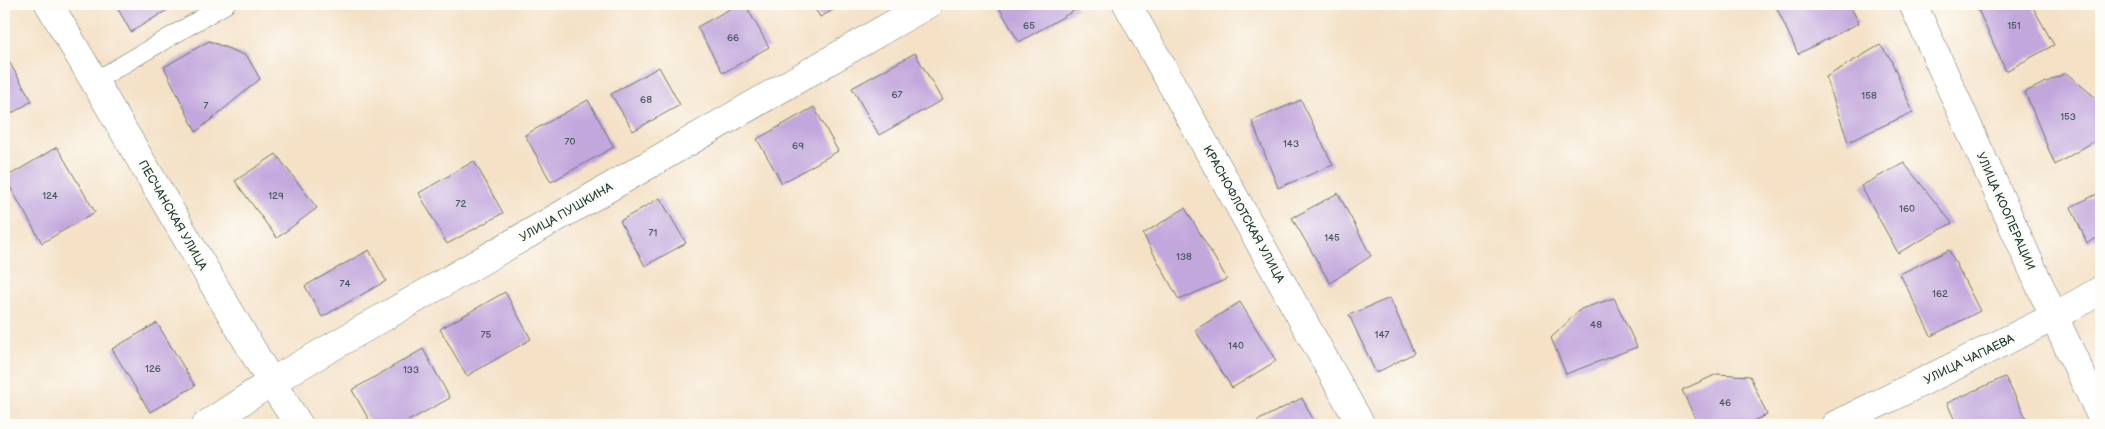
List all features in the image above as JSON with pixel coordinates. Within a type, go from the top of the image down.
[{"type":"street","name":"ПЕСЧАНСКАЯ УЛИЦА","points":[[49,4],[271,382],[299,425]]},
{"type":"street","name":"УЛИЦА ПУШКИНА","points":[[206,425],[271,382],[928,4]]},
{"type":"street","name":"КРАСНОФЛОТСКАЯ УЛИЦА","points":[[1127,4],[1361,425]]},
{"type":"street","name":"УЛИЦА КООПЕРАЦИИ","points":[[1913,4],[2054,317],[2101,416]]},
{"type":"street","name":"УЛИЦА ЧАПАЕВА","points":[[1835,425],[2054,317],[2101,290]]},
{"type":"lane","points":[[95,81],[226,4]]},
{"type":"building","points":[[115,4],[177,4],[131,32]]},
{"type":"building","points":[[739,4],[745,4],[769,47],[723,73],[697,27]]},
{"type":"building","points":[[812,4],[845,4],[820,17]]},
{"type":"building","points":[[997,4],[1074,4],[1077,9],[1019,42]]},
{"type":"building","points":[[1775,4],[1849,4],[1859,23],[1798,54]]},
{"type":"building","points":[[2031,4],[2054,45],[2006,71],[1976,5]]},
{"type":"building","points":[[209,41],[247,56],[260,79],[196,132],[164,67]]},
{"type":"building","points":[[1880,45],[1890,58],[1913,112],[1848,142],[1826,77]]},
{"type":"building","points":[[4,53],[32,101],[4,118]]},
{"type":"building","points":[[915,53],[942,100],[879,135],[852,88]]},
{"type":"building","points":[[659,67],[680,105],[633,131],[611,94]]},
{"type":"building","points":[[2066,73],[2101,102],[2101,137],[2055,165],[2025,92]]},
{"type":"building","points":[[588,100],[614,147],[551,182],[525,135]]},
{"type":"building","points":[[1301,100],[1333,165],[1278,188],[1252,121]]},
{"type":"building","points":[[814,107],[838,151],[782,183],[757,139]]},
{"type":"building","points":[[57,147],[95,212],[42,243],[5,178]]},
{"type":"building","points":[[276,154],[317,208],[277,238],[235,181]]},
{"type":"building","points":[[474,161],[503,213],[447,244],[419,193]]},
{"type":"building","points":[[1904,163],[1952,223],[1898,253],[1861,186]]},
{"type":"building","points":[[2101,192],[2101,236],[2087,243],[2071,207]]},
{"type":"building","points":[[1338,193],[1371,256],[1330,283],[1292,218]]},
{"type":"building","points":[[660,198],[686,243],[645,266],[620,221]]},
{"type":"building","points":[[1185,208],[1227,279],[1179,300],[1143,234]]},
{"type":"building","points":[[369,250],[386,281],[322,317],[305,286]]},
{"type":"building","points":[[1949,250],[1980,311],[1931,336],[1900,274]]},
{"type":"building","points":[[505,292],[531,339],[467,376],[440,329]]},
{"type":"building","points":[[1390,298],[1414,353],[1376,373],[1349,315]]},
{"type":"building","points":[[1614,298],[1637,347],[1566,374],[1551,338],[1581,309]]},
{"type":"building","points":[[1240,302],[1276,361],[1232,388],[1195,330]]},
{"type":"building","points":[[157,323],[195,386],[150,412],[112,349]]},
{"type":"building","points":[[423,349],[450,398],[401,425],[372,425],[352,390]]},
{"type":"building","points":[[1717,374],[1750,376],[1767,415],[1744,425],[1698,425],[1682,390]]},
{"type":"building","points":[[2005,377],[2030,425],[1957,425],[1947,403]]},
{"type":"building","points":[[1302,398],[1316,425],[1260,425],[1257,421]]}]
